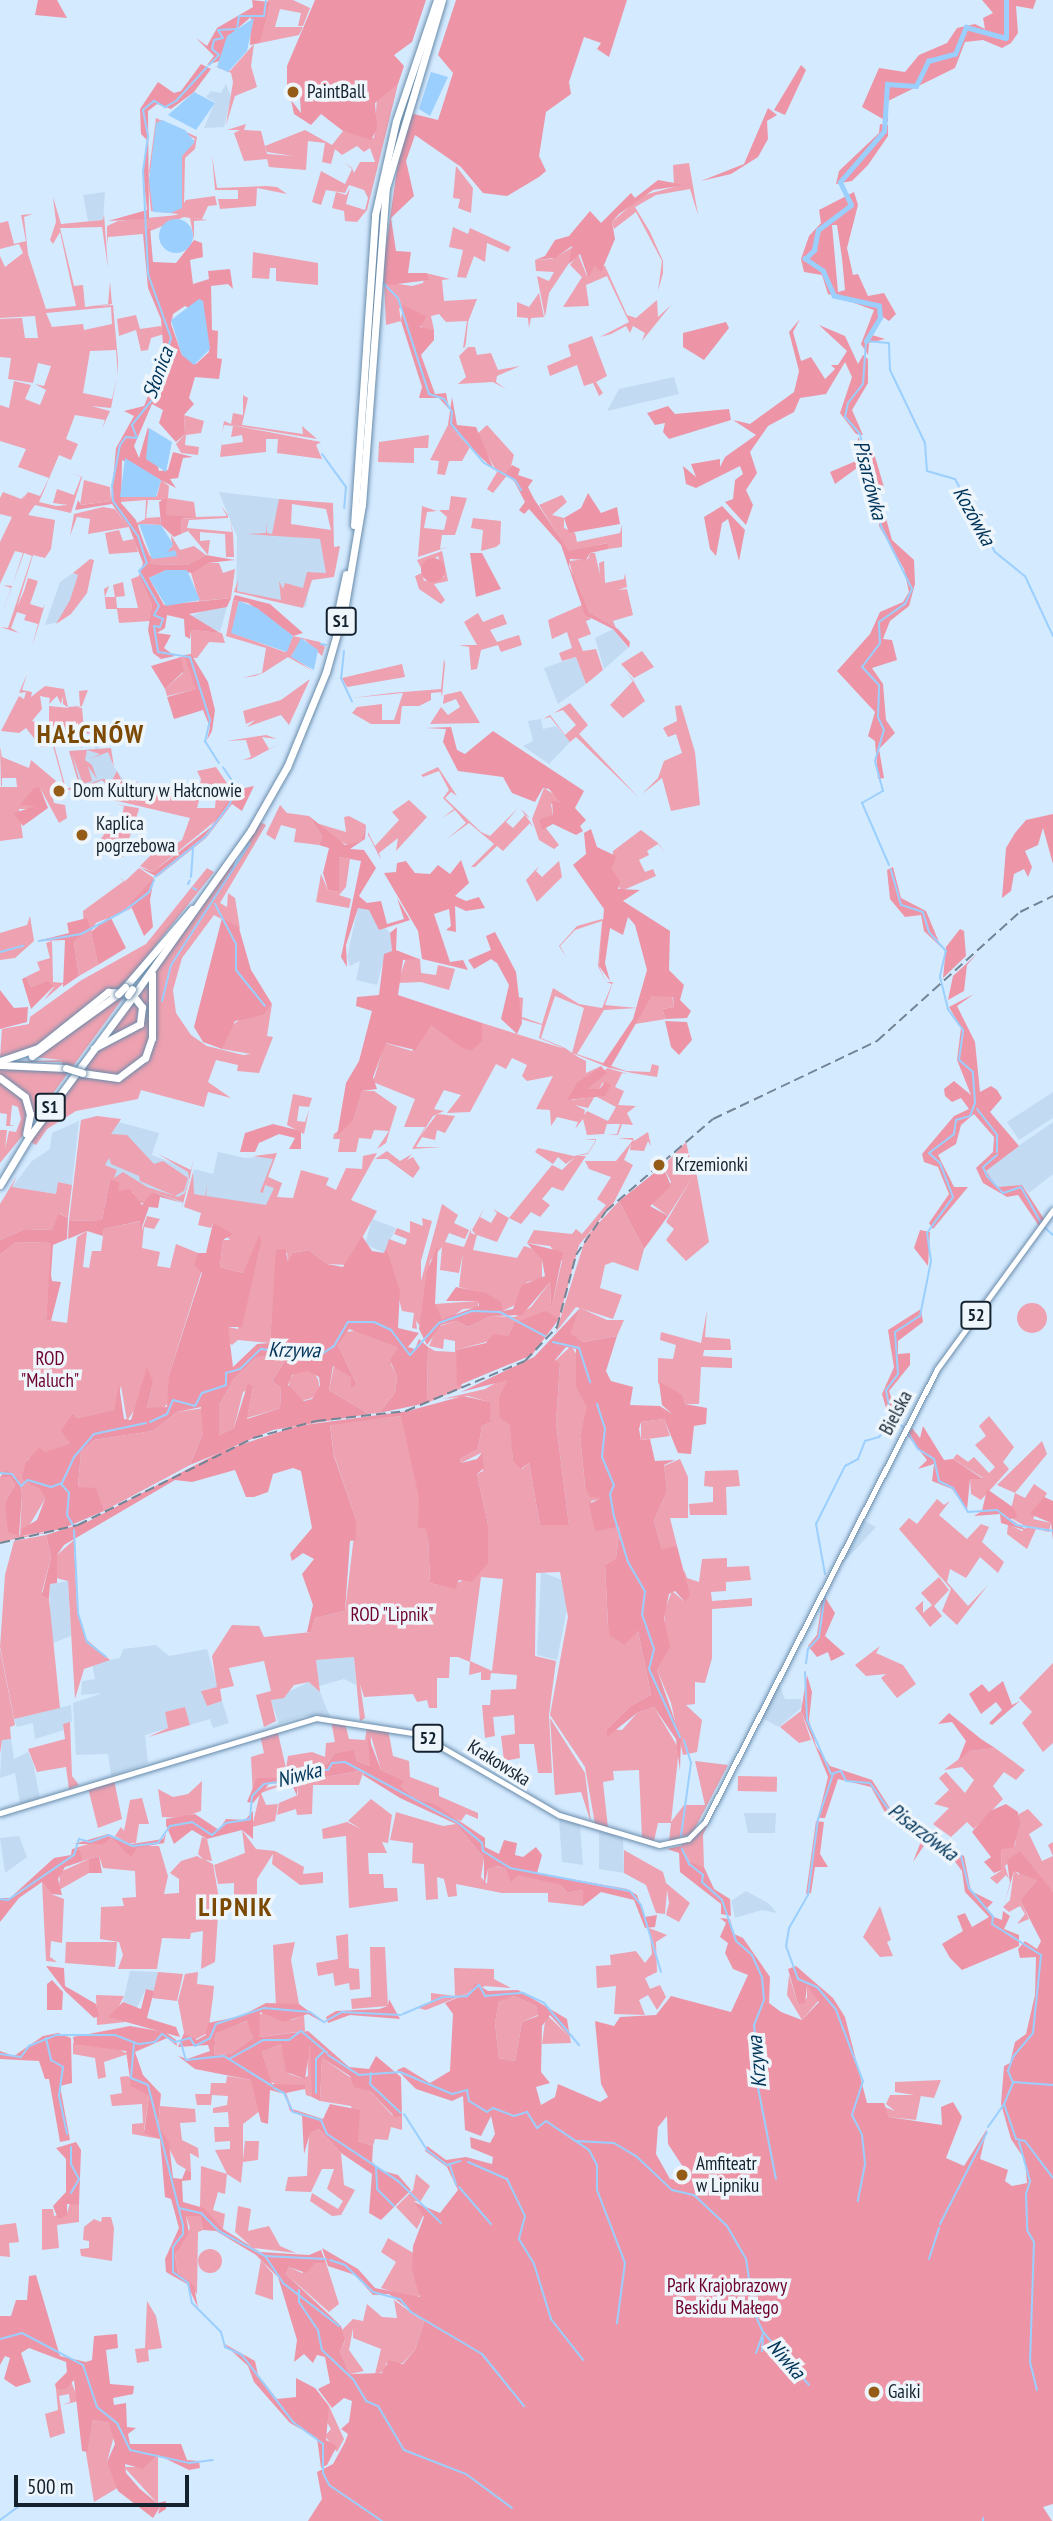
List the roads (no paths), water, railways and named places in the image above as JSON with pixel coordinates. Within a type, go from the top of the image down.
[{"type":"highway","name":"S1","points":[[0,1185],[131,992],[157,964],[235,854],[286,767],[336,638],[364,489],[380,223],[393,156],[437,0]]},
{"type":"highway","name":"S1","points":[[0,1177],[26,1135],[192,909],[283,765],[332,637],[356,506],[372,231],[387,155],[442,0]]},
{"type":"highway","points":[[0,1063],[39,1063],[117,1078],[145,1058],[152,1038],[150,985],[157,964]]},
{"type":"highway","points":[[0,1063],[31,1053],[107,992],[131,993],[142,1007],[140,1024],[130,1034],[94,1048]]},
{"type":"highway","points":[[0,1063],[18,1060],[54,1045],[118,994],[131,992]]},
{"type":"highway","points":[[0,1078],[27,1101],[26,1135]]},
{"type":"main road","name":"Bielska","points":[[792,1646],[944,1358],[1053,1210]]},
{"type":"main road","name":"Krakowska","points":[[0,1813],[316,1718],[414,1732],[554,1814],[673,1845],[703,1824],[792,1646]]},
{"type":"water","points":[[254,18],[247,51],[228,72],[217,67],[227,36]]},
{"type":"water","points":[[431,72],[448,77],[430,116],[419,109]]},
{"type":"water","points":[[194,92],[215,103],[196,130],[168,115]]},
{"type":"water","points":[[162,120],[185,130],[195,142],[182,156],[182,208],[171,213],[153,212],[149,180],[156,123]]},
{"type":"water","points":[[176,219],[188,224],[193,236],[188,248],[176,253],[164,248],[159,236],[164,224]]},
{"type":"water","points":[[199,299],[203,301],[210,349],[194,365],[182,355],[171,320]]},
{"type":"water","points":[[149,428],[172,442],[166,472],[146,459]]},
{"type":"water","points":[[125,458],[161,480],[156,497],[120,497]]},
{"type":"water","points":[[139,524],[161,525],[173,544],[168,552],[175,550],[177,556],[152,559]]},
{"type":"water","points":[[166,570],[187,570],[200,600],[166,606],[149,578]]},
{"type":"water","points":[[239,601],[257,608],[293,636],[287,652],[231,633]]},
{"type":"water","points":[[301,638],[318,650],[314,670],[291,657]]},
{"type":"waterway","name":"Słonica","points":[[209,65],[219,55],[212,49],[214,40],[223,38],[218,30],[237,29],[239,16],[264,16],[266,0]]},
{"type":"waterway","name":"Pisarzówka","points":[[866,341],[880,318],[879,306],[834,296],[823,271],[805,259],[814,250],[818,230],[851,205],[840,182],[884,131],[887,84],[916,86],[928,61],[955,54],[966,27],[1006,38],[1006,0]]},
{"type":"waterway","name":"Słonica","points":[[207,67],[176,101],[165,107],[154,101],[143,110],[148,136],[143,170],[148,274],[171,338],[152,400],[132,425],[137,438],[126,437],[120,445],[112,486],[113,501],[138,536],[147,563],[139,571],[159,606],[154,615],[163,619],[160,627],[154,626],[158,652],[190,657],[210,720],[205,741],[219,763]]},
{"type":"waterway","points":[[381,281],[398,298],[429,394],[444,399],[452,412],[451,424],[484,463],[515,480],[521,490]]},
{"type":"waterway","name":"Pisarzówka","points":[[889,865],[862,803],[883,791],[875,761],[884,730],[878,717],[879,685],[862,667],[880,643],[879,622],[905,604],[912,589],[881,526],[860,434],[845,417],[848,403],[863,384],[866,341],[889,343],[890,370],[925,443],[927,471],[955,479],[995,552],[1025,576],[1053,636]]},
{"type":"waterway","points":[[322,454],[346,487],[344,508]]},
{"type":"waterway","points":[[321,644],[326,645]]},
{"type":"waterway","points":[[344,651],[341,678],[352,702]]},
{"type":"waterway","name":"Słonica","points":[[155,877],[205,837],[228,807],[237,788],[223,767]]},
{"type":"waterway","points":[[162,1001],[171,965],[250,843]]},
{"type":"waterway","points":[[191,877],[193,847]]},
{"type":"waterway","name":"Pisarzówka","points":[[825,1574],[816,1524],[845,1466],[858,1459],[865,1441],[879,1437],[892,1421],[886,1390],[898,1374],[895,1332],[920,1316],[931,1261],[927,1233],[953,1197],[940,1163],[929,1153],[954,1134],[956,1120],[970,1116],[975,1103],[973,1072],[959,1060],[963,1030],[948,1009],[940,976],[946,951],[929,932],[923,912],[901,905],[891,869]]},
{"type":"waterway","name":"Słonica","points":[[39,941],[81,934],[124,911],[149,892],[154,880]]},
{"type":"waterway","points":[[188,884],[190,880]]},
{"type":"waterway","points":[[193,888],[197,890]]},
{"type":"waterway","points":[[215,904],[236,944],[236,970],[265,1006]]},
{"type":"waterway","name":"Słonica","points":[[0,952],[23,946]]},
{"type":"waterway","points":[[977,1109],[997,1135],[997,1152]]},
{"type":"waterway","points":[[997,1155],[983,1167],[987,1176],[1003,1193],[1021,1187],[1041,1223]]},
{"type":"waterway","points":[[1044,1227],[1053,1235]]},
{"type":"waterway","name":"Krzywa","points":[[150,1422],[167,1414],[173,1400],[195,1406],[202,1393],[226,1385],[226,1373],[240,1369],[261,1349],[301,1354],[311,1347],[322,1354],[334,1346],[348,1322],[374,1322],[391,1330],[410,1355],[439,1323],[472,1311],[500,1312],[545,1336]]},
{"type":"waterway","name":"Krzywa","points":[[553,1342],[579,1348],[590,1382]]},
{"type":"waterway","name":"Krzywa","points":[[597,1404],[605,1428],[602,1457],[614,1485],[610,1494],[614,1516],[628,1562],[645,1591],[642,1614],[654,1649],[649,1669],[680,1737]]},
{"type":"waterway","points":[[893,1419],[903,1427]]},
{"type":"waterway","name":"Krzywa","points":[[0,1473],[12,1474],[21,1486],[28,1480],[51,1487],[62,1483],[74,1457],[94,1434],[146,1423]]},
{"type":"waterway","points":[[908,1433],[918,1449],[934,1459],[939,1481],[953,1488],[968,1512],[997,1510],[1016,1525],[1053,1531]]},
{"type":"waterway","points":[[61,1484],[69,1493],[67,1515],[73,1525]]},
{"type":"waterway","points":[[74,1530],[78,1613],[87,1642],[106,1657]]},
{"type":"waterway","name":"Pisarzówka","points":[[806,1663],[808,1649],[819,1637],[825,1594]]},
{"type":"waterway","name":"Pisarzówka","points":[[805,1672],[807,1720],[831,1774],[841,1771],[846,1781],[870,1783],[892,1814],[961,1856],[969,1888],[993,1917],[992,1924],[1041,1955],[1033,2033],[1013,2057],[1008,2071],[1013,2083],[1004,2104],[1016,2139],[1025,2141],[1053,2178]]},
{"type":"waterway","name":"Krzywa","points":[[681,1836],[691,1763],[684,1740]]},
{"type":"waterway","name":"Niwka","points":[[0,1899],[8,1900],[74,1855],[79,1839],[90,1842],[109,1835],[133,1846],[158,1843],[170,1826],[192,1822],[212,1835],[226,1823],[250,1819],[252,1796],[264,1784],[299,1779],[313,1769],[328,1770],[332,1763],[345,1762],[457,1822],[482,1843],[483,1851],[510,1868],[630,1891],[641,1905],[661,1972]]},
{"type":"waterway","points":[[833,1774],[818,1819],[808,1895],[789,1928],[786,1946],[798,1979],[817,1987],[836,2010],[863,2081],[852,2115],[862,2135],[865,2164],[858,2201]]},
{"type":"waterway","name":"Krzywa","points":[[682,1849],[689,1864],[703,1875],[702,1882],[722,1900],[736,1941],[752,1955],[762,1977],[764,2000],[754,2025],[757,2054],[753,2062],[776,2179]]},
{"type":"waterway","name":"Niwka","points":[[403,2014],[443,1997],[467,1996],[479,1985],[485,1996],[523,1993],[544,2003],[579,2045]]},
{"type":"waterway","name":"Niwka","points":[[0,2054],[21,2057],[29,2046],[56,2035],[115,2035],[139,2044],[155,2042],[162,2034],[175,2042],[190,2038],[195,2046],[210,2038],[216,2024],[264,2008],[310,2012],[324,2022],[342,2012],[401,2015]]},
{"type":"waterway","name":"Niwka","points":[[229,2059],[263,2040],[289,2040],[301,2031],[327,2053]]},
{"type":"waterway","points":[[46,2038],[51,2060],[63,2067],[59,2096],[67,2134]]},
{"type":"waterway","points":[[134,2043],[131,2078],[148,2085],[183,2225],[183,2234],[173,2247],[173,2272],[188,2283],[192,2303],[221,2332],[225,2347],[242,2355],[293,2422],[323,2444],[323,2473],[329,2485],[382,2521]]},
{"type":"waterway","name":"Niwka","points":[[181,2043],[186,2060],[224,2056],[272,2086]]},
{"type":"waterway","points":[[316,2093],[316,2059],[323,2052]]},
{"type":"waterway","name":"Niwka","points":[[328,2055],[359,2075],[400,2072],[452,2094],[467,2090],[469,2101],[487,2112],[493,2108],[514,2116],[527,2112],[537,2128],[546,2121],[589,2150],[597,2165],[597,2190],[625,2263],[617,2323]]},
{"type":"waterway","points":[[371,2073],[370,2084],[401,2113]]},
{"type":"waterway","points":[[1013,2082],[1053,2085]]},
{"type":"waterway","points":[[274,2088],[284,2093],[293,2112],[321,2120],[327,2134],[398,2181],[441,2223]]},
{"type":"waterway","points":[[988,2127],[1004,2104]]},
{"type":"waterway","points":[[404,2114],[427,2150],[447,2165],[460,2161]]},
{"type":"waterway","points":[[940,2224],[987,2132]]},
{"type":"waterway","name":"Niwka","points":[[575,2141],[614,2143],[636,2156],[672,2190],[694,2195],[727,2226],[746,2259],[754,2312],[763,2332],[809,2385]]},
{"type":"waterway","points":[[1019,2142],[1030,2181],[1026,2194],[1027,2230],[1034,2242],[1030,2362],[1037,2390]]},
{"type":"waterway","points":[[71,2147],[71,2164],[79,2179],[71,2193]]},
{"type":"waterway","points":[[468,2162],[507,2179],[525,2216],[519,2239],[534,2264],[551,2319],[583,2360]]},
{"type":"waterway","points":[[450,2166],[456,2185]]},
{"type":"waterway","points":[[376,2167],[377,2189],[394,2206]]},
{"type":"waterway","points":[[459,2187],[491,2224]]},
{"type":"waterway","points":[[179,2208],[201,2213],[219,2231],[265,2256],[283,2283],[339,2326]]},
{"type":"waterway","points":[[929,2259],[939,2228]]},
{"type":"waterway","points":[[265,2256],[326,2259]]},
{"type":"waterway","points":[[330,2260],[345,2265],[373,2292],[400,2299],[411,2312],[482,2354],[524,2406]]},
{"type":"waterway","points":[[299,2290],[299,2302],[318,2330],[322,2350],[353,2379],[366,2401],[378,2406],[404,2450],[466,2474],[512,2508]]},
{"type":"waterway","points":[[0,2339],[22,2333],[83,2365],[97,2407],[117,2423],[130,2450],[189,2463],[213,2460]]},
{"type":"waterway","points":[[756,2353],[763,2334]]},
{"type":"waterway","points":[[762,2351],[763,2338]]},
{"type":"waterway","points":[[0,2520],[19,2506]]},
{"type":"railway","points":[[0,1543],[78,1525],[253,1438],[316,1421],[406,1411],[525,1361],[557,1327],[576,1255],[606,1211],[713,1119],[877,1041],[1020,912],[1053,896]]},
{"type":"place","name":"PaintBall","points":[[293,92]]},
{"type":"place","name":"Dom Kultury w Hałcnowie","points":[[59,791]]},
{"type":"place","name":"Kaplica pogrzebowa","points":[[82,835]]},
{"type":"place","name":"Krzemionki","points":[[659,1165]]},
{"type":"place","name":"Amfiteatr w Lipniku","points":[[682,2175]]},
{"type":"place","name":"Gaiki","points":[[874,2392]]},
{"type":"district","name":"HAŁCNÓW","points":[[91,734]]},
{"type":"district","name":"LIPNIK","points":[[236,1907]]},
{"type":"water label","name":"Kozówka","points":[[974,516]]},
{"type":"park label","name":"ROD \"Maluch\"","points":[[50,1370]]},
{"type":"park label","name":"ROD \"Lipnik\"","points":[[392,1615]]},
{"type":"park label","name":"Park Krajobrazowy Beskidu Małego","points":[[727,2297]]}]
